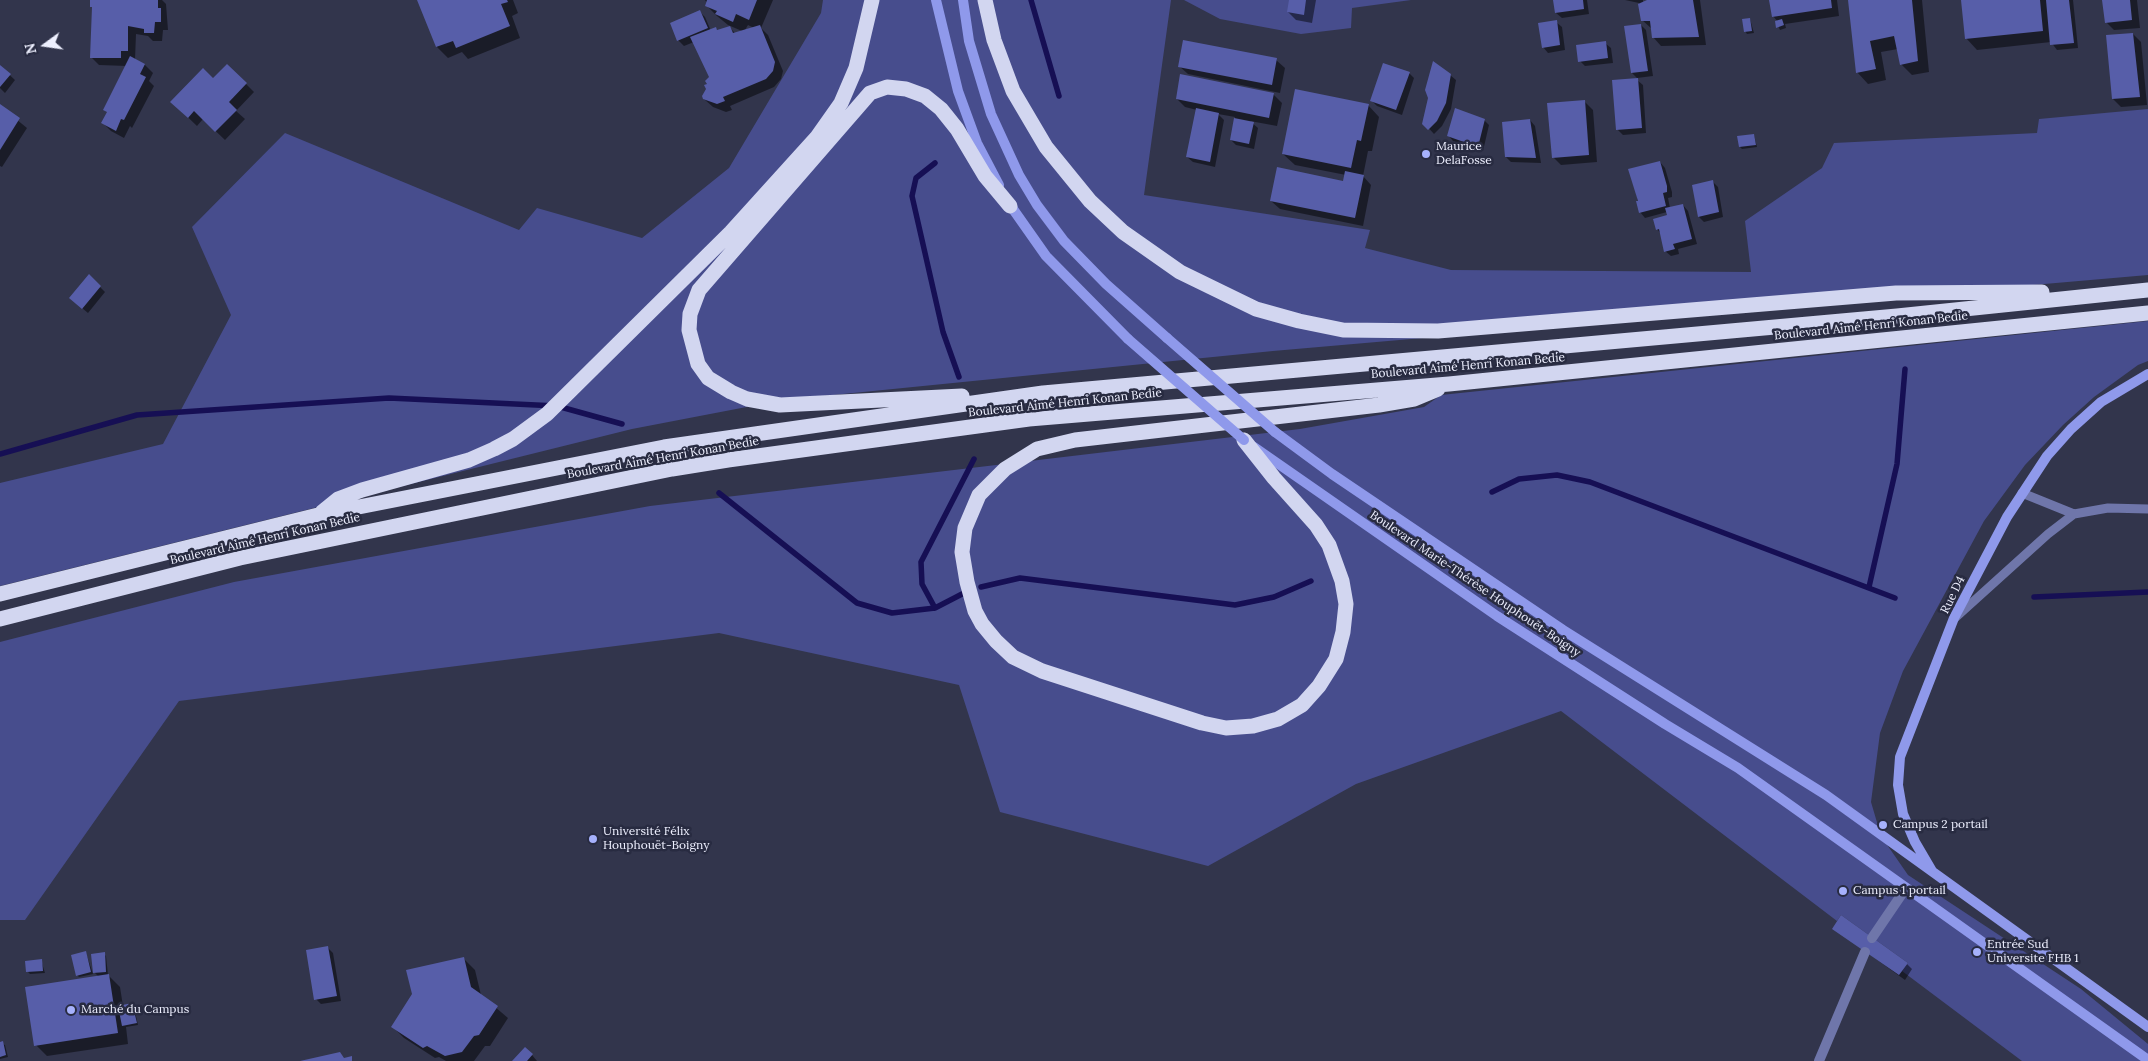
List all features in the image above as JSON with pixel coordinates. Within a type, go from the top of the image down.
[{"type":"highway","points":[[318,514],[338,499],[362,490],[469,460],[513,439],[547,414],[732,232],[817,137],[841,103],[856,68],[872,0]]},
{"type":"highway","points":[[985,0],[994,40],[1013,91],[1046,147],[1090,201],[1123,232],[1180,272],[1256,308],[1299,321],[1343,330],[1438,331],[1896,293],[2142,290]]},
{"type":"highway","points":[[1010,206],[986,176],[952,122],[941,109],[925,96],[906,89],[887,87],[870,93],[699,290],[690,314],[690,339],[698,364],[708,378],[747,399],[780,405],[1043,393]]},
{"type":"highway","name":"Boulevard Aimé Henri Konan Bedie","points":[[0,594],[318,514],[664,447],[1043,393],[1878,317],[2142,290]]},
{"type":"highway","name":"Boulevard Aimé Henri Konan Bedie","points":[[0,619],[240,558],[672,469],[728,460],[1029,419],[1449,384],[2148,313]]},
{"type":"highway","points":[[1244,440],[1274,478],[1316,525],[1329,545],[1342,581],[1346,604],[1343,632],[1336,659],[1319,686],[1302,705],[1278,719],[1253,726],[1226,728],[1202,723],[1042,671],[1014,657],[996,641],[982,624],[971,598],[967,582],[962,552],[965,528],[979,495],[1005,469],[1037,449],[1075,440],[1405,401],[1449,384]]},
{"type":"main road","name":"Boulevard Marie-Thérèse Houphouët-Boigny","points":[[936,0],[956,83],[977,143],[1010,206],[1031,237],[1061,274],[1128,339],[1244,440],[1497,616],[1738,768],[2148,1060]]},
{"type":"main road","name":"Boulevard Marie-Thérèse Houphouët-Boigny","points":[[963,0],[969,40],[991,114],[1019,175],[1037,205],[1064,240],[1099,276],[1275,432],[1332,474],[1563,630],[1826,795],[2148,1027]]},
{"type":"main road","name":"Rue D4","points":[[1936,876],[1915,842],[1903,814],[1898,785],[1900,758],[1954,618],[2007,517],[2047,456],[2071,428],[2101,402],[2148,374]]},
{"type":"street","points":[[1872,938],[1906,888]]},
{"type":"street","points":[[1819,1061],[1865,952]]},
{"type":"lane","points":[[2022,493],[2074,514]]},
{"type":"lane","points":[[1954,618],[2048,534],[2074,514],[2108,508],[2148,509]]},
{"type":"shaded area","points":[[823,0],[1171,0],[1144,195],[1370,230],[1365,248],[1451,270],[1751,272],[1745,221],[1822,168],[1834,143],[2037,133],[2039,119],[2148,109],[2148,275],[1273,351],[783,400],[632,429],[0,586],[0,483],[163,444],[231,315],[192,227],[285,133],[519,230],[537,208],[642,238],[729,168],[821,13]]},
{"type":"shaded area","points":[[1184,0],[1411,0],[1352,8],[1351,28],[1301,34],[1220,19]]},
{"type":"shaded area","points":[[2148,321],[2148,361],[2138,365],[2094,397],[2063,425],[2025,465],[1984,521],[1903,671],[1880,733],[1871,802],[1881,836],[1908,875],[2081,989],[2148,1044],[2148,1061],[2022,1061],[1902,971],[1908,963],[1841,915],[1837,921],[1561,711],[1356,784],[1208,866],[1000,812],[959,685],[719,633],[179,701],[25,920],[0,920],[0,642],[234,582],[650,506],[1300,429],[1424,407],[1441,395]]},
{"type":"building","points":[[90,0],[158,0],[158,8],[161,8],[161,22],[155,22],[154,33],[144,33],[144,29],[128,26],[128,51],[121,51],[121,58],[90,58],[92,7],[90,7]]},
{"type":"building","points":[[417,0],[507,0],[508,2],[501,4],[510,26],[456,48],[453,41],[436,47]]},
{"type":"building","points":[[707,0],[757,0],[749,20],[736,14],[733,22],[715,14],[717,11],[705,6]]},
{"type":"building","points":[[1289,0],[1306,0],[1304,15],[1287,12]]},
{"type":"building","points":[[1553,0],[1583,0],[1584,9],[1555,13]]},
{"type":"building","points":[[1647,0],[1693,0],[1699,37],[1652,38],[1650,21],[1641,21],[1638,4]]},
{"type":"building","points":[[1769,0],[1831,0],[1832,8],[1772,17]]},
{"type":"building","points":[[1848,0],[1912,0],[1918,61],[1900,65],[1894,36],[1870,41],[1876,69],[1856,73]]},
{"type":"building","points":[[1961,0],[2040,0],[2043,31],[1965,39]]},
{"type":"building","points":[[2046,0],[2069,0],[2074,43],[2050,45]]},
{"type":"building","points":[[2102,0],[2130,0],[2132,20],[2105,23]]},
{"type":"building","points":[[700,10],[708,28],[677,41],[670,23]]},
{"type":"building","points":[[1750,18],[1752,31],[1744,32],[1742,19]]},
{"type":"building","points":[[1782,19],[1784,25],[1776,28],[1775,21]]},
{"type":"building","points":[[1557,20],[1560,45],[1542,48],[1538,23]]},
{"type":"building","points":[[1641,24],[1648,71],[1631,73],[1624,26]]},
{"type":"building","points":[[760,25],[775,62],[773,71],[766,79],[723,97],[725,101],[717,104],[703,99],[702,96],[706,89],[704,85],[707,84],[705,81],[709,77],[690,37],[716,27],[717,30],[730,26],[733,33]]},
{"type":"building","points":[[2133,33],[2140,97],[2112,99],[2106,35]]},
{"type":"building","points":[[1183,40],[1277,58],[1272,85],[1178,67]]},
{"type":"building","points":[[1606,41],[1608,58],[1578,62],[1576,45]]},
{"type":"building","points":[[130,56],[145,64],[140,74],[146,77],[124,120],[121,119],[116,131],[101,123],[107,112],[103,110]]},
{"type":"building","points":[[1433,61],[1451,74],[1446,103],[1437,121],[1428,130],[1422,124],[1428,98],[1425,90]]},
{"type":"building","points":[[1383,63],[1410,72],[1396,110],[1370,101]]},
{"type":"building","points":[[227,64],[247,83],[229,102],[237,110],[215,132],[194,111],[188,118],[170,102],[203,68],[213,78]]},
{"type":"building","points":[[0,65],[11,74],[0,87]]},
{"type":"building","points":[[1180,74],[1274,93],[1269,118],[1176,99]]},
{"type":"building","points":[[1638,78],[1642,128],[1616,130],[1612,80]]},
{"type":"building","points":[[1295,89],[1369,104],[1361,141],[1357,140],[1351,168],[1282,154]]},
{"type":"building","points":[[1585,100],[1589,155],[1552,158],[1547,103]]},
{"type":"building","points":[[0,104],[20,118],[0,150]]},
{"type":"building","points":[[1196,108],[1219,113],[1210,162],[1186,157]]},
{"type":"building","points":[[1455,108],[1485,119],[1478,147],[1447,136]]},
{"type":"building","points":[[1234,118],[1254,122],[1249,144],[1230,140]]},
{"type":"building","points":[[1530,119],[1536,158],[1505,157],[1502,122]]},
{"type":"building","points":[[1754,134],[1756,145],[1739,147],[1737,136]]},
{"type":"building","points":[[1660,161],[1667,186],[1667,192],[1663,193],[1666,206],[1639,213],[1636,201],[1638,201],[1628,169]]},
{"type":"building","points":[[1277,167],[1343,181],[1345,171],[1364,175],[1355,218],[1270,201]]},
{"type":"building","points":[[1713,180],[1719,212],[1698,217],[1692,185]]},
{"type":"building","points":[[1683,204],[1692,239],[1673,244],[1675,249],[1664,252],[1659,229],[1656,230],[1653,219],[1667,215],[1665,208]]},
{"type":"building","points":[[89,274],[101,286],[82,309],[69,298]]},
{"type":"building","points":[[1841,915],[1908,963],[1899,975],[1832,929]]},
{"type":"building","points":[[328,946],[337,996],[314,1000],[306,950]]},
{"type":"building","points":[[86,951],[91,972],[76,976],[71,955]]},
{"type":"building","points":[[105,952],[106,972],[93,973],[91,954]]},
{"type":"building","points":[[464,957],[471,987],[498,1006],[479,1035],[474,1036],[462,1052],[445,1056],[427,1046],[423,1048],[391,1027],[412,994],[406,970]]},
{"type":"building","points":[[42,959],[43,971],[26,972],[25,961]]},
{"type":"building","name":"Marché du Campus","points":[[109,974],[118,1033],[34,1046],[25,987]]},
{"type":"building","points":[[132,1003],[137,1023],[122,1026],[118,1006]]},
{"type":"building","points":[[3,1041],[6,1055],[0,1057],[0,1042]]},
{"type":"building","points":[[525,1047],[533,1054],[527,1061],[512,1061]]},
{"type":"building","points":[[340,1052],[344,1058],[352,1056],[352,1061],[300,1061]]},
{"type":"waterway","points":[[1031,0],[1059,96]]},
{"type":"waterway","points":[[935,163],[916,178],[912,196],[943,332],[959,377]]},
{"type":"waterway","points":[[1869,587],[1897,464],[1905,369]]},
{"type":"waterway","points":[[0,454],[137,415],[389,398],[557,406],[622,424]]},
{"type":"waterway","points":[[935,608],[922,584],[921,562],[974,459]]},
{"type":"waterway","points":[[1492,492],[1519,479],[1557,475],[1590,482],[1895,598]]},
{"type":"waterway","points":[[719,493],[857,603],[892,613],[935,608],[964,593]]},
{"type":"waterway","points":[[981,587],[1020,578],[1235,605],[1274,597],[1311,581]]},
{"type":"waterway","points":[[2034,597],[2148,592]]},
{"type":"place","name":"Maurice DelaFosse","points":[[1426,154]]},
{"type":"place","name":"Campus 2 portail","points":[[1883,825]]},
{"type":"place","name":"Université Félix Houphouët-Boigny","points":[[593,839]]},
{"type":"place","name":"Campus 1 portail","points":[[1843,891]]},
{"type":"place","name":"Entrée Sud Universite FHB 1","points":[[1977,952]]},
{"type":"place","name":"Marché du Campus","points":[[71,1010]]}]
